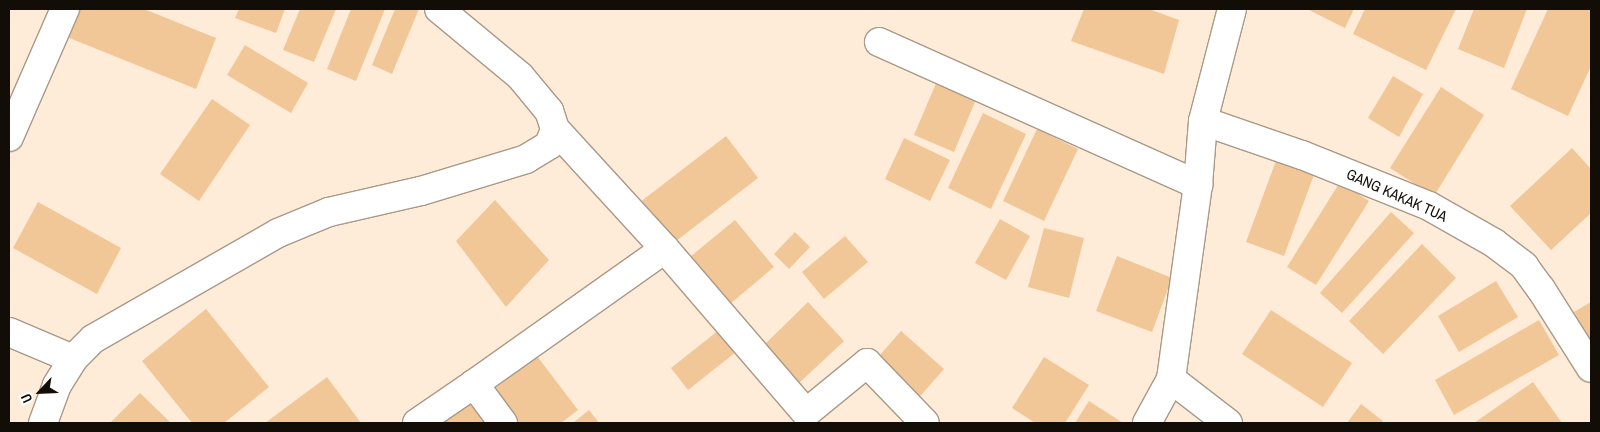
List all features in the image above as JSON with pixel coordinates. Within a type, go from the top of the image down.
[{"type":"street","points":[[9,137],[65,9]]},
{"type":"street","points":[[439,9],[520,76],[549,111],[556,129],[665,249],[806,413],[867,363],[925,423]]},
{"type":"street","points":[[1146,423],[1171,378],[1198,185],[1203,120],[1232,9]]},
{"type":"street","points":[[879,42],[1198,185]]},
{"type":"street","name":"GANG KAKAK TUA","points":[[1203,120],[1302,155],[1429,206],[1494,243],[1524,266],[1541,289],[1591,368]]},
{"type":"street","points":[[43,423],[57,385],[73,359],[94,339],[278,232],[329,212],[421,192],[526,159],[549,145],[556,129]]},
{"type":"street","points":[[417,423],[665,249]]},
{"type":"street","points":[[9,332],[73,359]]},
{"type":"street","points":[[1171,378],[1228,423]]},
{"type":"street","points":[[474,384],[503,423]]},
{"type":"building","points":[[78,9],[144,9],[216,38],[196,89],[67,37]]},
{"type":"building","points":[[239,9],[285,9],[276,33],[235,18]]},
{"type":"building","points":[[300,9],[336,9],[314,62],[283,50]]},
{"type":"building","points":[[351,9],[385,9],[356,81],[327,69]]},
{"type":"building","points":[[395,9],[419,9],[392,74],[372,65]]},
{"type":"building","points":[[1084,9],[1149,9],[1179,20],[1164,74],[1071,41]]},
{"type":"building","points":[[1307,9],[1354,9],[1345,28]]},
{"type":"building","points":[[1365,9],[1456,9],[1426,70],[1353,34]]},
{"type":"building","points":[[1474,9],[1527,9],[1504,68],[1458,49]]},
{"type":"building","points":[[1548,9],[1591,9],[1591,66],[1568,116],[1511,89]]},
{"type":"building","points":[[245,45],[308,83],[291,113],[227,75]]},
{"type":"building","points":[[1393,76],[1423,94],[1399,137],[1368,118]]},
{"type":"building","points":[[937,81],[977,97],[954,152],[914,135]]},
{"type":"building","points":[[1441,87],[1484,115],[1434,196],[1390,168]]},
{"type":"building","points":[[212,99],[250,125],[199,201],[160,174]]},
{"type":"building","points":[[983,113],[1026,134],[991,209],[948,188]]},
{"type":"building","points":[[1037,129],[1078,149],[1044,221],[1003,201]]},
{"type":"building","points":[[726,136],[758,178],[667,248],[635,206]]},
{"type":"building","points":[[904,138],[950,160],[930,201],[885,179]]},
{"type":"building","points":[[1572,148],[1591,169],[1591,213],[1551,250],[1510,206]]},
{"type":"building","points":[[1277,158],[1315,172],[1284,256],[1246,242]]},
{"type":"building","points":[[1340,182],[1369,201],[1316,285],[1287,267]]},
{"type":"building","points":[[495,200],[549,260],[506,307],[456,241]]},
{"type":"building","points":[[38,202],[121,248],[97,294],[13,248]]},
{"type":"building","points":[[1391,212],[1414,233],[1342,313],[1320,293]]},
{"type":"building","points":[[1000,219],[1030,236],[1006,280],[975,263]]},
{"type":"building","points":[[735,220],[774,267],[724,309],[685,261]]},
{"type":"building","points":[[1044,228],[1084,238],[1069,298],[1028,287]]},
{"type":"building","points":[[795,232],[810,247],[789,269],[774,254]]},
{"type":"building","points":[[845,236],[868,262],[824,299],[802,272]]},
{"type":"building","points":[[1422,244],[1456,278],[1383,354],[1349,321]]},
{"type":"building","points":[[1117,256],[1172,278],[1152,332],[1096,311]]},
{"type":"building","points":[[1496,281],[1518,317],[1459,352],[1438,316]]},
{"type":"building","points":[[808,302],[844,341],[796,386],[761,348]]},
{"type":"building","points":[[1591,302],[1591,341],[1574,312]]},
{"type":"building","points":[[206,309],[269,387],[224,423],[192,423],[142,361]]},
{"type":"building","points":[[1271,310],[1352,363],[1323,407],[1242,354]]},
{"type":"building","points":[[1539,320],[1559,355],[1454,415],[1435,380]]},
{"type":"building","points":[[724,326],[741,348],[688,390],[671,368]]},
{"type":"building","points":[[901,331],[944,369],[916,401],[873,363]]},
{"type":"building","points":[[537,356],[578,410],[561,423],[513,423],[490,392]]},
{"type":"building","points":[[1044,357],[1089,385],[1065,423],[1035,423],[1012,408]]},
{"type":"building","points":[[327,377],[361,423],[265,423]]},
{"type":"building","points":[[1533,382],[1562,423],[1474,423]]},
{"type":"building","points":[[140,393],[171,423],[110,423]]},
{"type":"building","points":[[468,394],[487,422],[428,423]]},
{"type":"building","points":[[1089,401],[1123,423],[1075,423]]},
{"type":"building","points":[[1361,404],[1383,421],[1381,423],[1347,423]]},
{"type":"building","points":[[589,410],[599,423],[573,423]]}]
